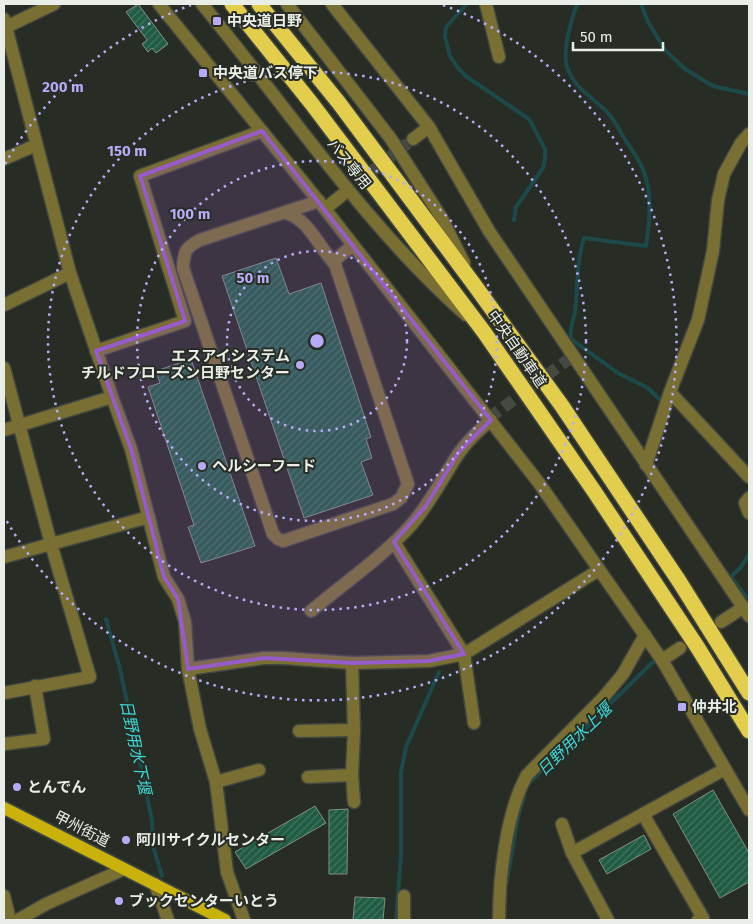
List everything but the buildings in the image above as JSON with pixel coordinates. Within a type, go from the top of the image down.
[{"type":"highway","name":"中央自動車道","points":[[232,4],[312,104],[484,332],[594,491],[698,648],[749,731]]},
{"type":"highway","name":"中央自動車道","points":[[259,4],[339,103],[562,406],[679,581],[749,693]]},
{"type":"main road","name":"甲州街道","points":[[4,808],[225,920]]},
{"type":"street","points":[[54,4],[5,25],[70,273],[131,449],[164,577],[178,599],[184,622],[188,669],[200,729],[216,782],[227,872],[244,920]]},
{"type":"street","points":[[159,4],[322,205],[539,483],[662,660],[749,810]]},
{"type":"street","points":[[287,4],[391,139],[442,217],[473,283]]},
{"type":"street","points":[[486,4],[499,57]]},
{"type":"street","name":"バス専用","points":[[203,5],[342,183],[432,286],[484,332]]},
{"type":"street","points":[[340,5],[428,127],[489,231],[746,612],[721,622]]},
{"type":"street","points":[[413,139],[428,127]]},
{"type":"street","points":[[96,352],[185,321],[140,176],[262,131]]},
{"type":"street","points":[[646,465],[670,392],[698,320],[713,251],[718,200],[724,174],[747,143]]},
{"type":"street","points":[[4,159],[36,145]]},
{"type":"street","points":[[286,213],[293,215],[305,225],[335,264],[408,484],[401,498],[393,504],[283,541],[273,534],[183,268],[184,256],[188,247],[200,240],[286,213],[322,205],[342,196]]},
{"type":"street","points":[[335,264],[336,260],[353,245]]},
{"type":"street","points":[[4,306],[70,273]]},
{"type":"street","points":[[4,368],[51,544],[90,676],[4,693]]},
{"type":"street","points":[[670,392],[749,478]]},
{"type":"street","points":[[4,430],[112,397]]},
{"type":"street","points":[[310,611],[394,542],[412,524],[426,506],[459,452],[471,437],[491,420]]},
{"type":"street","points":[[749,498],[745,503],[749,513]]},
{"type":"street","points":[[4,557],[149,517]]},
{"type":"street","points":[[394,542],[464,654],[474,723]]},
{"type":"street","points":[[188,669],[264,658],[352,663],[430,661],[464,654],[598,570]]},
{"type":"street","points":[[499,920],[499,888],[503,864],[510,824],[522,784],[527,775],[602,699],[623,674],[645,636]]},
{"type":"street","points":[[662,660],[680,648]]},
{"type":"street","points":[[352,663],[354,730],[352,775],[354,802]]},
{"type":"street","points":[[4,744],[44,739],[35,686]]},
{"type":"street","points":[[299,731],[354,730]]},
{"type":"street","points":[[572,853],[725,769]]},
{"type":"street","points":[[216,782],[259,770]]},
{"type":"street","points":[[308,777],[352,775]]},
{"type":"street","points":[[643,814],[703,918],[698,920]]},
{"type":"street","points":[[562,824],[572,853],[608,920]]},
{"type":"street","points":[[18,920],[46,904],[124,869]]},
{"type":"street","points":[[155,884],[168,920]]},
{"type":"street","points":[[404,896],[404,920]]},
{"type":"street","points":[[4,900],[10,920]]},
{"type":"highlighted area","points":[[262,131],[491,420],[459,452],[426,506],[394,542],[464,654],[429,661],[352,663],[264,658],[188,669],[178,599],[164,577],[131,449],[96,351],[185,321],[140,176]]},
{"type":"waterway","points":[[467,4],[446,27],[445,37],[450,56],[467,77],[529,119],[545,149],[543,168],[516,207],[514,220]]},
{"type":"waterway","points":[[577,4],[566,44],[567,67],[570,75],[579,87],[612,118],[638,160],[648,186],[650,206],[646,246],[584,238],[578,266],[571,339],[618,373],[648,388],[659,399]]},
{"type":"waterway","points":[[641,4],[648,22],[665,50],[685,69],[713,86],[749,94]]},
{"type":"waterway","name":"日野用水上堰","points":[[746,597],[731,577],[741,567],[749,554]]},
{"type":"waterway","name":"日野用水下堰","points":[[106,619],[120,669],[152,820],[153,846],[162,876]]},
{"type":"waterway","name":"日野用水上堰","points":[[529,783],[655,660]]},
{"type":"waterway","points":[[396,920],[401,855],[401,772],[406,747],[439,672]]},
{"type":"waterway","name":"日野用水上堰","points":[[507,881],[518,817],[524,797]]},
{"type":"tunnel","points":[[342,195],[413,139]]},
{"type":"tunnel","points":[[489,418],[573,356]]},
{"type":"place","name":"中央道日野","points":[[217,21]]},
{"type":"place","name":"中央道バス停下","points":[[203,73]]},
{"type":"place","name":"エスアイシステム チルドフローズン日野センター","points":[[300,365]]},
{"type":"place","name":"ヘルシーフード","points":[[202,466]]},
{"type":"place","name":"仲井北","points":[[682,707]]},
{"type":"place","name":"とんでん","points":[[17,787]]},
{"type":"place","name":"阿川サイクルセンター","points":[[126,840]]},
{"type":"place","name":"ブックセンターいとう","points":[[119,901]]}]
